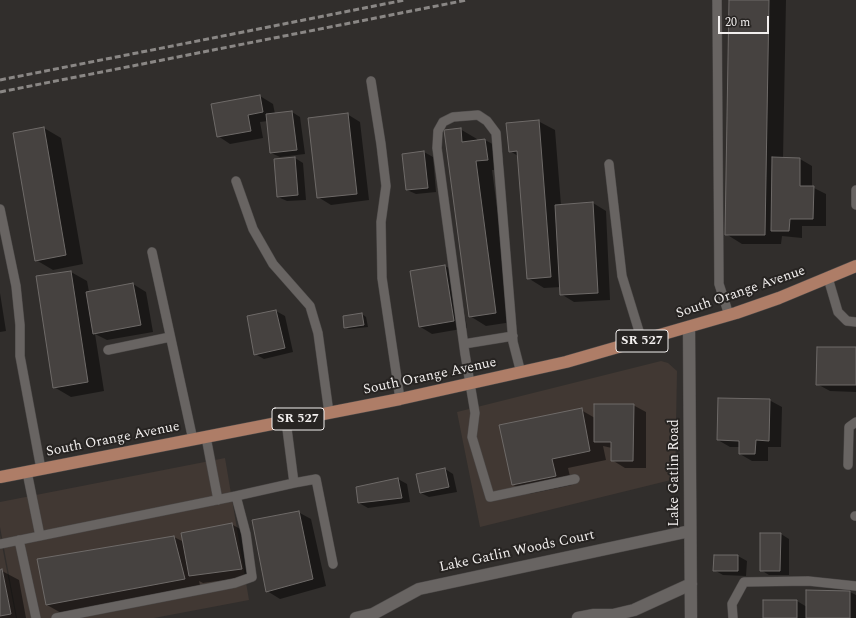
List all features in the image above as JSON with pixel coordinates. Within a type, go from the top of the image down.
[{"type":"main road","name":"South Orange Avenue","points":[[0,477],[400,399],[521,373],[642,341],[729,315],[779,298],[856,266]]},
{"type":"street","name":"Lake Gatlin Road","points":[[689,327],[691,618]]},
{"type":"street","name":"Lake Gatlin Woods Court","points":[[356,618],[373,614],[418,589],[690,531]]},
{"type":"street","points":[[578,618],[594,615],[613,615],[634,610],[691,584]]},
{"type":"lane","points":[[717,0],[719,284],[729,315]]},
{"type":"lane","points":[[371,81],[386,186],[382,222],[382,278],[400,399]]},
{"type":"lane","points":[[521,373],[513,336],[496,133],[488,120],[478,115],[453,117],[443,122],[438,131],[437,148],[475,413],[472,437],[490,497],[575,479]]},
{"type":"lane","points":[[609,164],[622,276],[642,341]]},
{"type":"lane","points":[[236,181],[256,235],[273,264],[310,306],[318,333],[329,413]]},
{"type":"lane","points":[[856,190],[856,205]]},
{"type":"lane","points":[[0,209],[16,286],[20,325],[20,356],[41,469]]},
{"type":"lane","points":[[152,252],[193,440]]},
{"type":"lane","points":[[828,278],[838,312],[847,320],[856,322]]},
{"type":"lane","points":[[108,350],[170,336]]},
{"type":"lane","points":[[464,344],[513,336]]},
{"type":"lane","points":[[286,421],[294,483]]},
{"type":"lane","points":[[848,464],[849,427],[856,422]]},
{"type":"lane","points":[[206,437],[218,500]]},
{"type":"lane","points":[[27,472],[40,536]]},
{"type":"lane","points":[[0,544],[316,479],[333,564]]},
{"type":"lane","points":[[56,618],[235,583],[252,577],[246,534],[236,496]]},
{"type":"lane","points":[[19,540],[36,618]]},
{"type":"lane","points":[[733,618],[732,604],[744,582],[808,581],[856,586]]},
{"type":"shaded area","points":[[661,361],[668,363],[677,371],[675,479],[480,527],[457,412]]},
{"type":"shaded area","points":[[225,458],[249,600],[154,618],[17,618],[0,527],[0,502]]},
{"type":"shaded area","points":[[0,535],[16,618],[0,618]]},
{"type":"building","points":[[729,0],[769,0],[765,235],[725,235]]},
{"type":"building","points":[[260,95],[263,112],[248,115],[251,131],[217,137],[211,104]]},
{"type":"building","points":[[292,111],[297,150],[270,153],[266,114]]},
{"type":"building","points":[[348,113],[357,194],[317,198],[308,118]]},
{"type":"building","points":[[539,120],[551,277],[527,279],[517,151],[509,152],[506,123]]},
{"type":"building","points":[[44,127],[66,255],[35,261],[13,133]]},
{"type":"building","points":[[461,128],[462,142],[485,139],[488,160],[476,161],[496,313],[469,317],[444,130]]},
{"type":"building","points":[[424,151],[428,188],[406,190],[402,154]]},
{"type":"building","points":[[295,157],[298,195],[277,197],[274,159]]},
{"type":"building","points":[[772,157],[800,158],[800,186],[814,186],[813,219],[790,219],[789,231],[771,231]]},
{"type":"building","points":[[593,202],[598,293],[560,295],[555,205]]},
{"type":"building","points":[[445,265],[454,321],[419,327],[410,271]]},
{"type":"building","points":[[71,271],[88,382],[53,388],[36,276]]},
{"type":"building","points":[[133,283],[141,325],[93,334],[86,292]]},
{"type":"building","points":[[276,310],[285,348],[254,355],[247,316]]},
{"type":"building","points":[[362,313],[364,325],[344,328],[343,316]]},
{"type":"building","points":[[817,347],[856,347],[856,385],[816,385]]},
{"type":"building","points":[[718,398],[770,399],[769,441],[756,440],[755,454],[739,454],[739,441],[717,440]]},
{"type":"building","points":[[594,404],[634,404],[633,461],[611,461],[611,442],[594,442]]},
{"type":"building","points":[[582,408],[590,451],[552,459],[556,476],[512,485],[499,425]]},
{"type":"building","points":[[445,468],[449,487],[420,493],[416,474]]},
{"type":"building","points":[[398,478],[402,498],[358,503],[356,487]]},
{"type":"building","points":[[299,511],[313,579],[266,592],[252,520]]},
{"type":"building","points":[[232,523],[242,569],[189,576],[181,533]]},
{"type":"building","points":[[760,533],[781,533],[780,571],[760,571]]},
{"type":"building","points":[[174,536],[185,579],[46,605],[37,559]]},
{"type":"building","points":[[714,555],[738,555],[738,571],[713,571]]},
{"type":"building","points":[[2,569],[11,614],[0,616],[0,570]]},
{"type":"building","points":[[806,590],[850,591],[850,618],[806,618]]},
{"type":"building","points":[[763,600],[797,600],[797,618],[763,618]]},
{"type":"railway","points":[[0,80],[405,0]]},
{"type":"railway","points":[[0,92],[467,0]]}]
